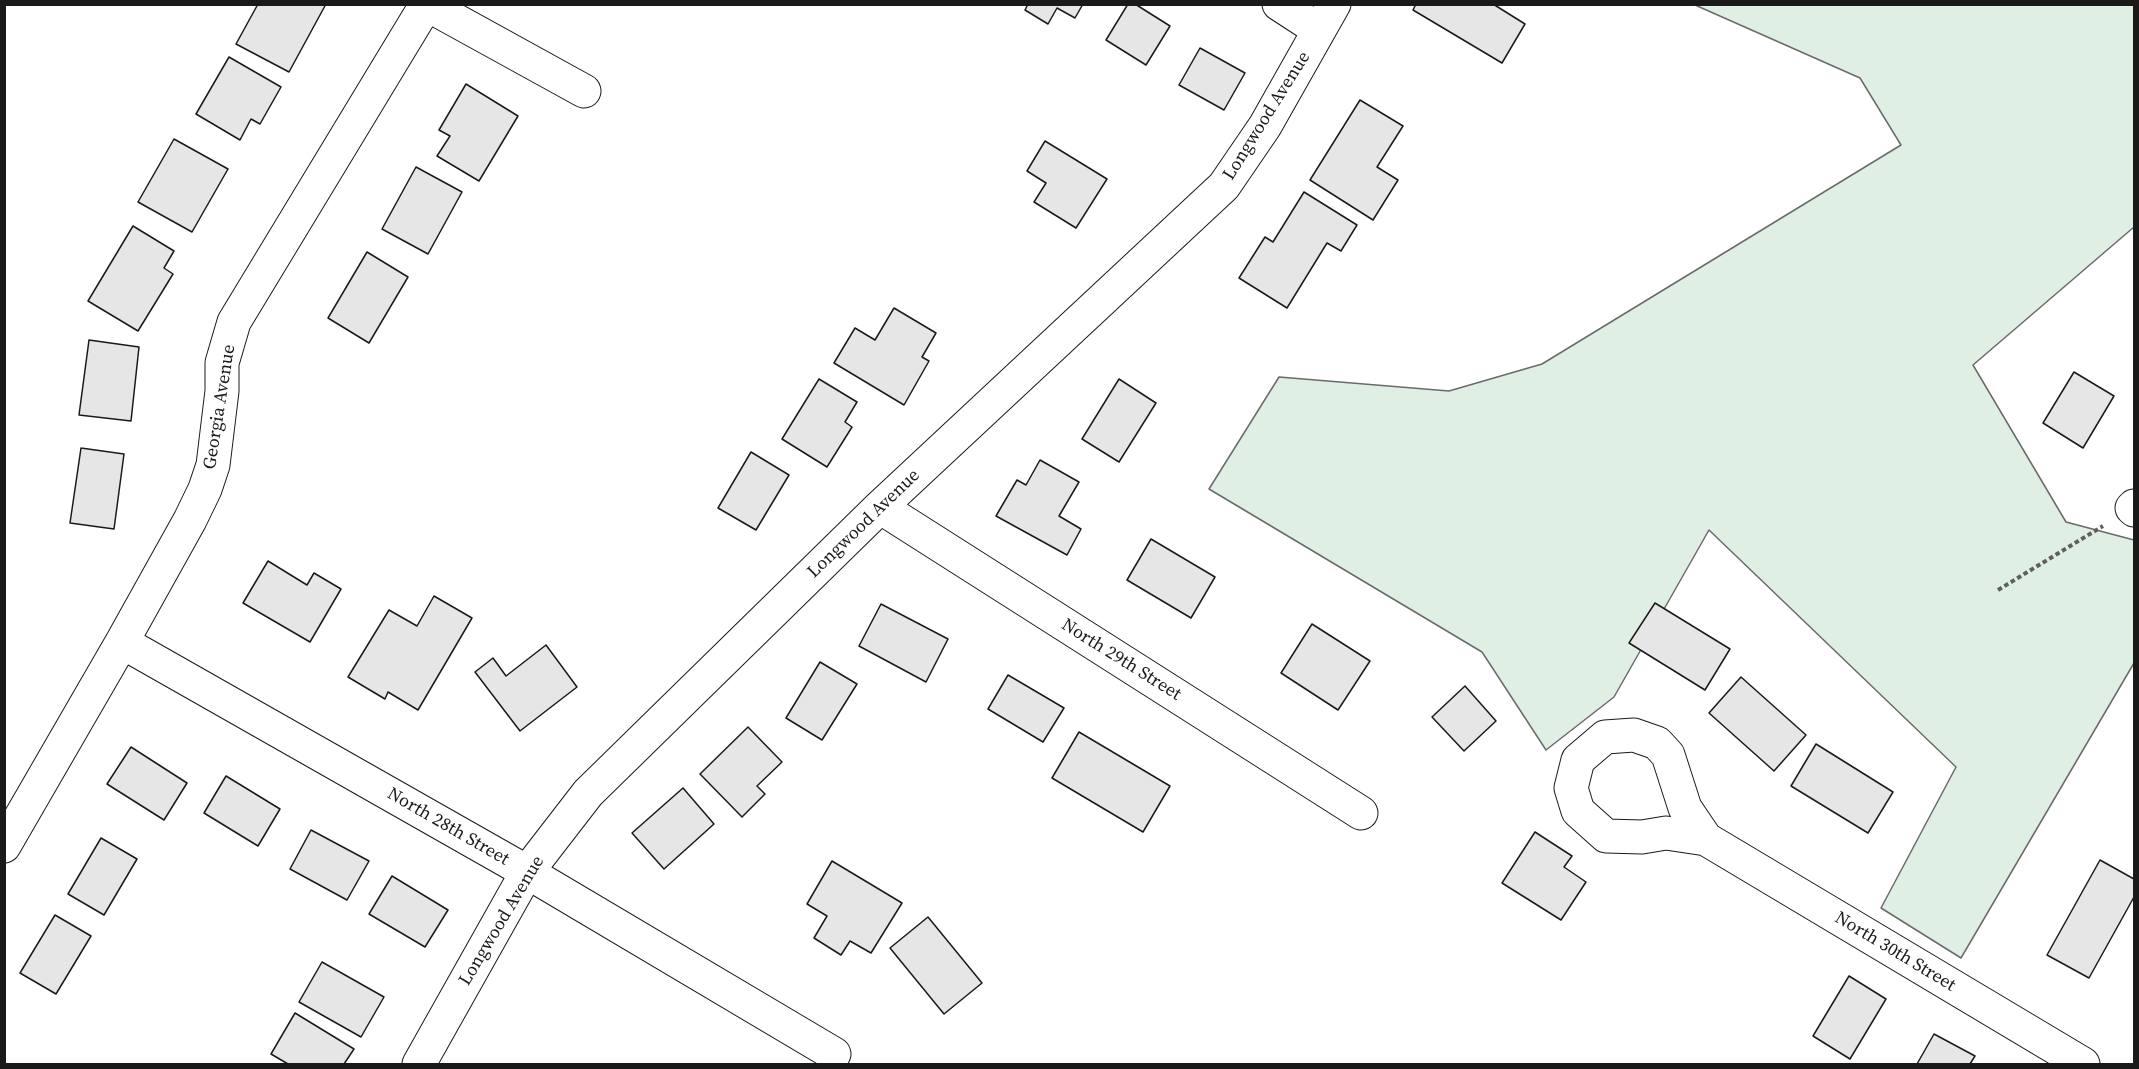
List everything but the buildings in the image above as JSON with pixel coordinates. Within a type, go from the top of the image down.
[{"type":"street","points":[[1279,4],[1327,17]]},
{"type":"street","points":[[426,5],[584,91]]},
{"type":"street","name":"Georgia Avenue","points":[[4,846],[122,642],[205,489],[213,465],[222,391],[222,363],[234,322],[426,5]]},
{"type":"street","name":"Longwood Avenue","points":[[419,1065],[527,872],[588,793],[880,507],[1224,186],[1265,126],[1327,17]]},
{"type":"street","name":"North 29th Street","points":[[880,507],[1361,813]]},
{"type":"street","name":"North 28th Street","points":[[122,642],[527,872],[834,1054]]},
{"type":"street","name":"North 30th Street","points":[[1706,839],[2083,1065]]},
{"type":"path","points":[[1998,590],[2134,508]]},
{"type":"green space","points":[[1695,5],[2134,5],[2134,227],[1973,365],[2066,522],[2134,540],[2134,663],[1961,958],[1881,908],[1956,767],[1709,530],[1614,697],[1546,750],[1482,652],[1209,489],[1279,377],[1449,391],[1542,364],[1901,145],[1860,78]]}]
